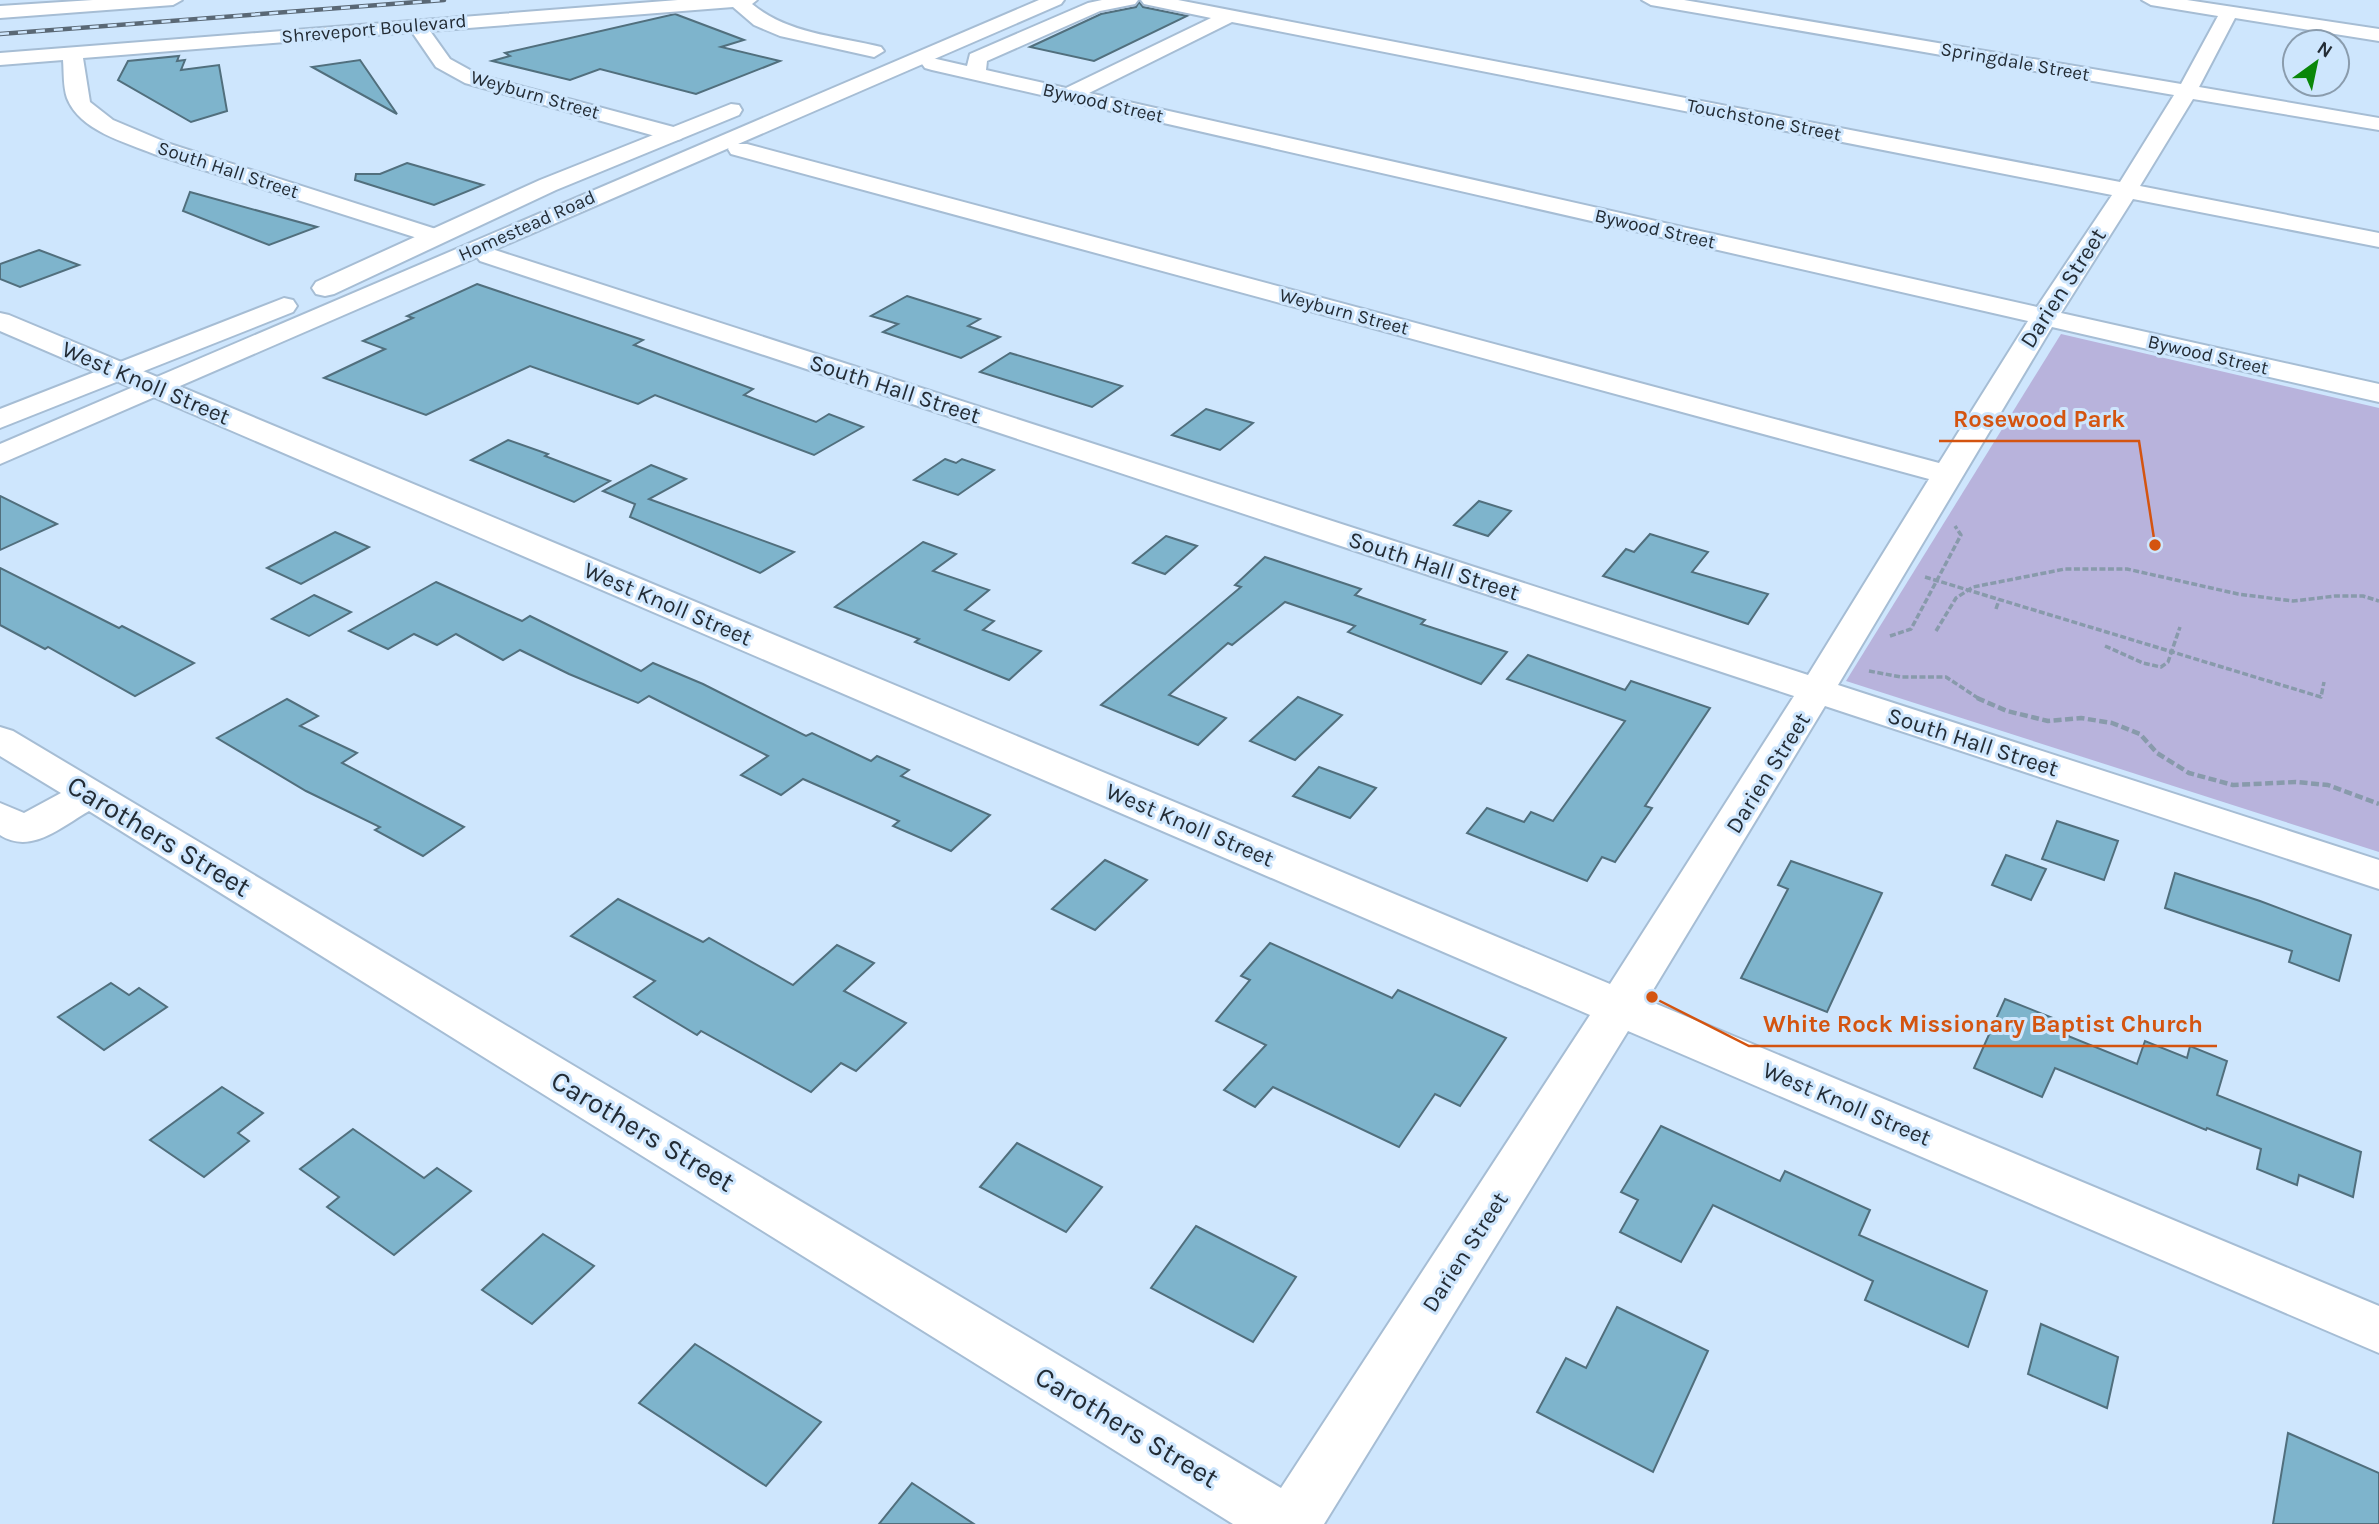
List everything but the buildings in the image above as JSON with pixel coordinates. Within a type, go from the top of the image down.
[{"type":"street","points":[[0,12],[173,0]]},
{"type":"street","name":"Shreveport Boulevard","points":[[0,59],[748,0]]},
{"type":"street","name":"Homestead Road","points":[[0,455],[325,315],[1029,0]]},
{"type":"street","name":"Homestead Road","points":[[0,419],[117,370],[534,208],[911,55],[1055,0]]},
{"type":"street","points":[[325,315],[489,256],[739,149],[911,55],[1081,0]]},
{"type":"street","points":[[972,73],[977,68],[977,58],[1095,7],[1129,0]]},
{"type":"street","name":"Touchstone Street","points":[[1150,0],[2379,240]]},
{"type":"street","name":"Springdale Street","points":[[1651,0],[2379,124]]},
{"type":"street","points":[[2151,0],[2379,35]]},
{"type":"street","points":[[737,1],[761,21],[787,32],[874,51],[911,55]]},
{"type":"street","name":"Darien Street","points":[[1289,1524],[1622,1008],[1818,691],[2042,317],[2187,91],[2229,12]]},
{"type":"street","points":[[1069,95],[1229,16]]},
{"type":"street","name":"Weyburn Street","points":[[417,26],[443,63],[472,79],[673,134]]},
{"type":"street","points":[[836,66],[874,51]]},
{"type":"street","name":"South Hall Street","points":[[72,53],[80,103],[95,118],[122,133],[162,149],[433,236]]},
{"type":"street","name":"Bywood Street","points":[[911,55],[972,73],[2379,393]]},
{"type":"street","points":[[294,302],[433,236],[748,103]]},
{"type":"street","name":"Weyburn Street","points":[[739,149],[1948,475]]},
{"type":"street","name":"South Hall Street","points":[[489,256],[2379,874]]},
{"type":"street","name":"West Knoll Street","points":[[0,321],[2379,1330]]},
{"type":"street","name":"Carothers Street","points":[[10,756],[90,794],[1289,1524]]},
{"type":"street","points":[[0,817],[23,831],[90,794]]},
{"type":"path","points":[[1890,635],[1911,629],[1961,536],[1955,526]]},
{"type":"path","points":[[1936,631],[1956,598],[1968,590],[2065,569],[2127,569],[2238,594],[2293,601],[2363,596],[2379,601]]},
{"type":"path","points":[[1925,577],[2321,698],[2324,682]]},
{"type":"path","points":[[1996,609],[1999,600]]},
{"type":"path","points":[[2105,646],[2143,663],[2161,667],[2168,662],[2180,628]]},
{"type":"path","points":[[1869,671],[1901,677],[1946,677],[1962,686],[1973,697],[2007,711],[2048,721],[2081,718],[2112,723],[2140,734],[2157,753],[2189,773],[2233,785],[2296,782],[2328,785],[2379,804]]},
{"type":"shaded area","points":[[2061,334],[2379,408],[2379,852],[1846,681]]},
{"type":"railway","points":[[0,34],[444,0]]},
{"type":"place","name":"Rosewood Park","points":[[2155,545]]},
{"type":"place","name":"White Rock Missionary Baptist Church","points":[[1652,997]]}]
